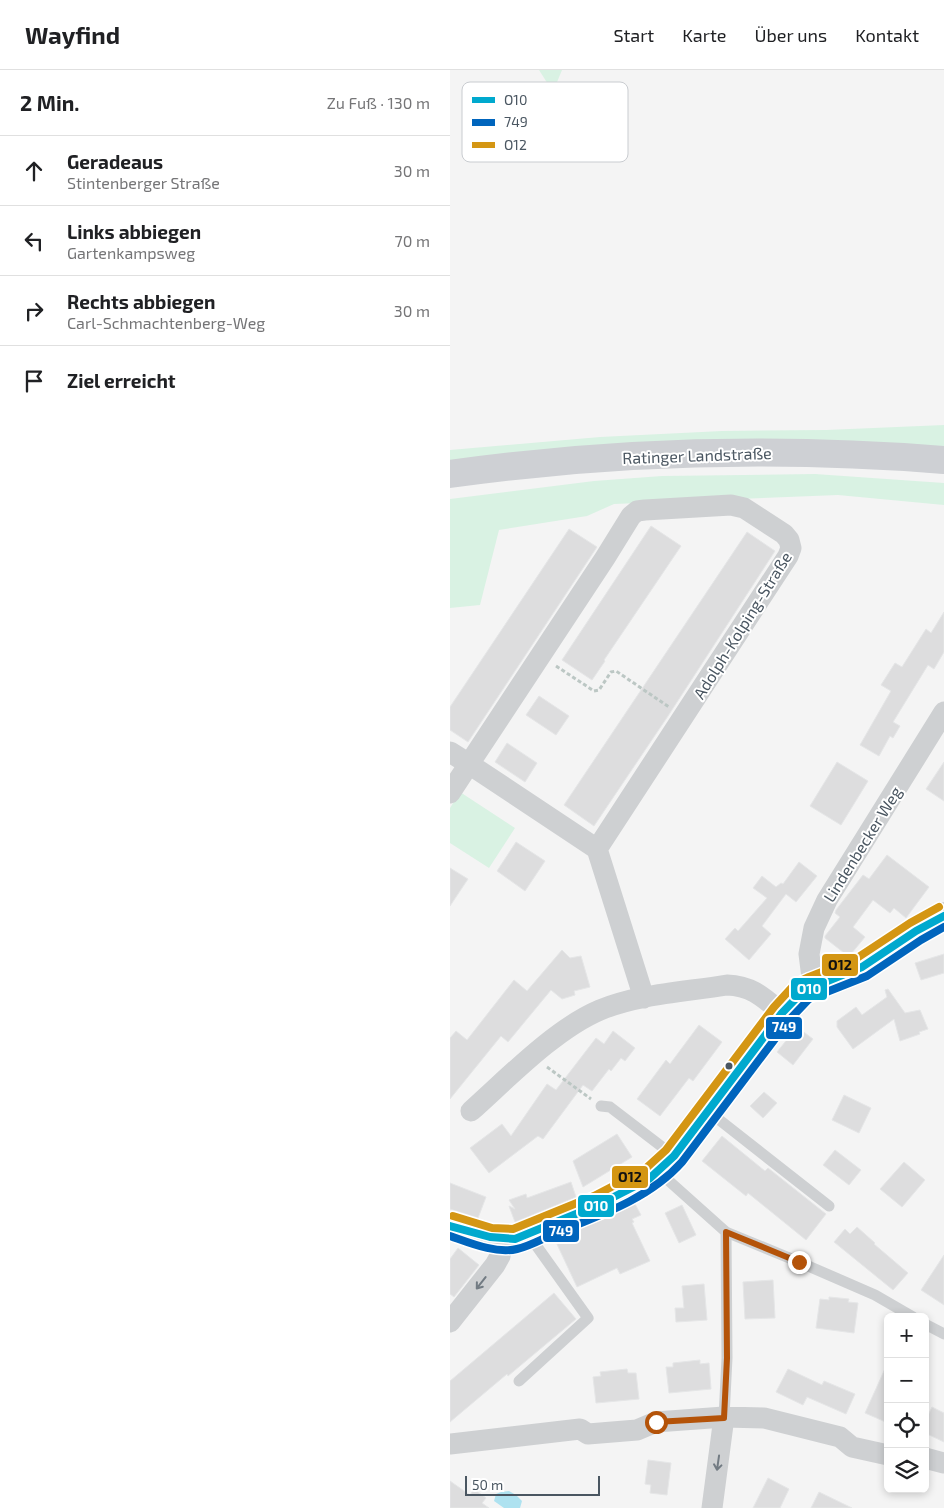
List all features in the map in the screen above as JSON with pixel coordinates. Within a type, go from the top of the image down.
[{"type":"main road","name":"Ratinger Landstraße","points":[[450,474],[599,459],[731,453],[813,452],[944,460]]},
{"type":"street","name":"Adolph-Kolping-Straße","points":[[450,793],[631,516],[637,511],[731,505],[744,508],[790,540],[791,548],[788,556],[596,849]]},
{"type":"street","name":"Lindenbecker Weg","points":[[813,986],[809,954],[814,928],[827,900],[944,712]]},
{"type":"street","points":[[450,752],[596,849],[644,998]]},
{"type":"street","points":[[450,1226],[489,1238],[515,1237],[585,1210],[645,1181],[667,1163],[782,1013],[803,992],[813,986],[862,967],[916,931],[944,916]]},
{"type":"street","points":[[471,1111],[563,1031],[583,1018],[618,1004],[727,985],[753,990],[782,1013]]},
{"type":"street","points":[[450,1322],[515,1237]]},
{"type":"street","points":[[712,1508],[724,1418]]},
{"type":"street","points":[[450,1444],[580,1429],[588,1434],[637,1430],[656,1422],[764,1418],[840,1437],[852,1448],[884,1454]]},
{"type":"street","points":[[929,1459],[944,1463]]},
{"type":"lane","points":[[601,1106],[610,1107],[667,1163],[669,1181],[726,1232],[875,1295],[906,1313]]},
{"type":"lane","points":[[708,1111],[829,1206]]},
{"type":"lane","points":[[724,1418],[727,1358],[726,1232]]},
{"type":"lane","points":[[515,1237],[588,1318],[519,1381]]},
{"type":"lane","points":[[929,1326],[944,1334]]},
{"type":"path","points":[[541,656],[594,690],[599,690],[611,672],[616,671],[684,717]]},
{"type":"path","points":[[532,1057],[601,1106]]},
{"type":"green space","points":[[539,70],[562,70],[557,82],[547,82]]},
{"type":"green space","points":[[944,425],[944,450],[450,462],[450,450],[600,437],[722,431],[826,430]]},
{"type":"green space","points":[[815,474],[944,483],[944,505],[838,495],[614,504],[587,516],[499,530],[480,605],[450,608],[450,499],[594,481],[662,476]]},
{"type":"green space","points":[[460,792],[515,828],[489,868],[450,843],[450,808]]},
{"type":"water","points":[[509,1491],[522,1501],[520,1508],[504,1508],[494,1501],[496,1494]]},
{"type":"building","points":[[651,526],[681,546],[592,680],[562,660]]},
{"type":"building","points":[[569,529],[597,547],[468,742],[450,730],[450,707]]},
{"type":"building","points":[[747,532],[775,551],[594,826],[564,805]]},
{"type":"building","points":[[944,612],[944,652],[934,669],[928,665],[893,722],[900,726],[893,738],[890,736],[879,756],[860,745],[891,691],[881,685],[895,663],[902,667],[926,629],[931,633]]},
{"type":"building","points":[[539,696],[569,716],[556,735],[526,715]]},
{"type":"building","points":[[507,743],[537,763],[525,782],[495,762]]},
{"type":"building","points":[[837,762],[868,781],[841,825],[810,806]]},
{"type":"building","points":[[944,762],[944,801],[926,789]]},
{"type":"building","points":[[516,842],[545,861],[525,891],[497,871]]},
{"type":"building","points":[[887,855],[929,887],[906,918],[894,908],[890,913],[873,900],[853,927],[865,937],[848,956],[825,938],[825,936],[840,917],[835,913],[836,910],[863,875],[869,879]]},
{"type":"building","points":[[799,862],[817,876],[796,902],[786,894],[762,926],[771,934],[749,960],[725,939],[735,928],[738,931],[767,898],[753,888],[762,876],[776,887],[781,883],[783,884]]},
{"type":"building","points":[[450,868],[468,879],[450,906]]},
{"type":"building","points":[[562,950],[570,958],[581,956],[590,987],[574,991],[575,995],[562,999],[551,990],[508,1042],[501,1036],[450,1099],[450,1038],[456,1031],[467,1040],[514,980],[527,991]]},
{"type":"building","points":[[944,954],[944,973],[921,980],[915,963]]},
{"type":"building","points":[[888,989],[905,1013],[920,1010],[928,1029],[900,1041],[894,1019],[853,1049],[837,1027],[837,1021],[856,1007],[862,1015],[887,997],[885,990]]},
{"type":"building","points":[[699,1025],[722,1042],[693,1081],[689,1078],[660,1116],[637,1099],[666,1060],[670,1064]]},
{"type":"building","points":[[797,1027],[813,1039],[793,1065],[777,1052]]},
{"type":"building","points":[[613,1031],[635,1048],[625,1061],[621,1058],[611,1071],[609,1069],[592,1091],[583,1085],[543,1139],[538,1136],[489,1173],[470,1148],[502,1124],[511,1136],[547,1084],[556,1090],[596,1038],[604,1044]]},
{"type":"building","points":[[764,1092],[777,1103],[763,1118],[750,1106]]},
{"type":"building","points":[[844,1095],[871,1108],[859,1133],[832,1120]]},
{"type":"building","points":[[617,1134],[632,1157],[583,1187],[573,1161]]},
{"type":"building","points":[[722,1136],[765,1171],[768,1168],[826,1214],[806,1240],[748,1193],[746,1196],[702,1161]]},
{"type":"building","points":[[835,1150],[861,1170],[849,1185],[823,1165]]},
{"type":"building","points":[[904,1162],[925,1180],[902,1207],[880,1189]]},
{"type":"building","points":[[571,1182],[576,1197],[515,1222],[509,1206],[515,1209],[509,1200],[526,1194],[527,1198]]},
{"type":"building","points":[[450,1183],[486,1197],[478,1218],[450,1209]]},
{"type":"building","points":[[635,1204],[641,1215],[632,1219],[634,1222],[632,1223],[650,1261],[620,1274],[617,1268],[577,1287],[555,1240]]},
{"type":"building","points":[[682,1205],[696,1235],[679,1243],[665,1213]]},
{"type":"building","points":[[857,1227],[908,1273],[893,1290],[834,1242],[845,1229],[850,1234]]},
{"type":"building","points":[[458,1248],[479,1265],[454,1297],[450,1294],[450,1259]]},
{"type":"building","points":[[944,1255],[944,1305],[921,1290]]},
{"type":"building","points":[[773,1280],[775,1318],[745,1319],[743,1282]]},
{"type":"building","points":[[704,1284],[707,1320],[676,1322],[675,1308],[684,1308],[682,1286]]},
{"type":"building","points":[[554,1293],[576,1319],[450,1422],[450,1381]]},
{"type":"building","points":[[829,1297],[849,1299],[848,1302],[858,1303],[854,1333],[816,1328],[820,1299],[829,1300]]},
{"type":"building","points":[[700,1360],[700,1364],[709,1363],[711,1389],[669,1393],[666,1367],[673,1367],[673,1363]]},
{"type":"building","points":[[627,1369],[628,1373],[636,1373],[639,1399],[596,1403],[593,1377],[601,1376],[600,1372]]},
{"type":"building","points":[[788,1369],[822,1385],[824,1381],[855,1394],[846,1414],[807,1397],[803,1405],[776,1392]]},
{"type":"building","points":[[884,1371],[884,1421],[865,1413]]},
{"type":"building","points":[[932,1407],[944,1413],[944,1442],[929,1435],[929,1413]]},
{"type":"building","points":[[648,1460],[671,1463],[667,1495],[650,1493],[651,1485],[645,1484]]},
{"type":"building","points":[[768,1478],[789,1489],[780,1508],[753,1508]]},
{"type":"building","points":[[450,1481],[470,1495],[474,1489],[486,1498],[482,1503],[489,1508],[450,1508]]},
{"type":"building","points":[[819,1492],[852,1508],[811,1508]]},
{"type":"transit line","name":"O12","points":[[453,1216],[492,1228],[513,1229],[594,1196],[644,1170],[666,1150],[774,1007],[796,983],[857,958],[910,923],[939,907]]},
{"type":"transit line","name":"O10","points":[[450,1226],[490,1237],[515,1239],[598,1205],[649,1179],[674,1156],[782,1013],[803,991],[862,967],[916,931],[944,916]]},
{"type":"transit line","name":"749","points":[[450,1236],[474,1245],[492,1249],[517,1249],[607,1212],[640,1196],[669,1175],[682,1162],[790,1019],[809,999],[867,976],[944,927]]},
{"type":"route","points":[[656,1422],[724,1418],[727,1358],[726,1232],[799,1262]]}]
